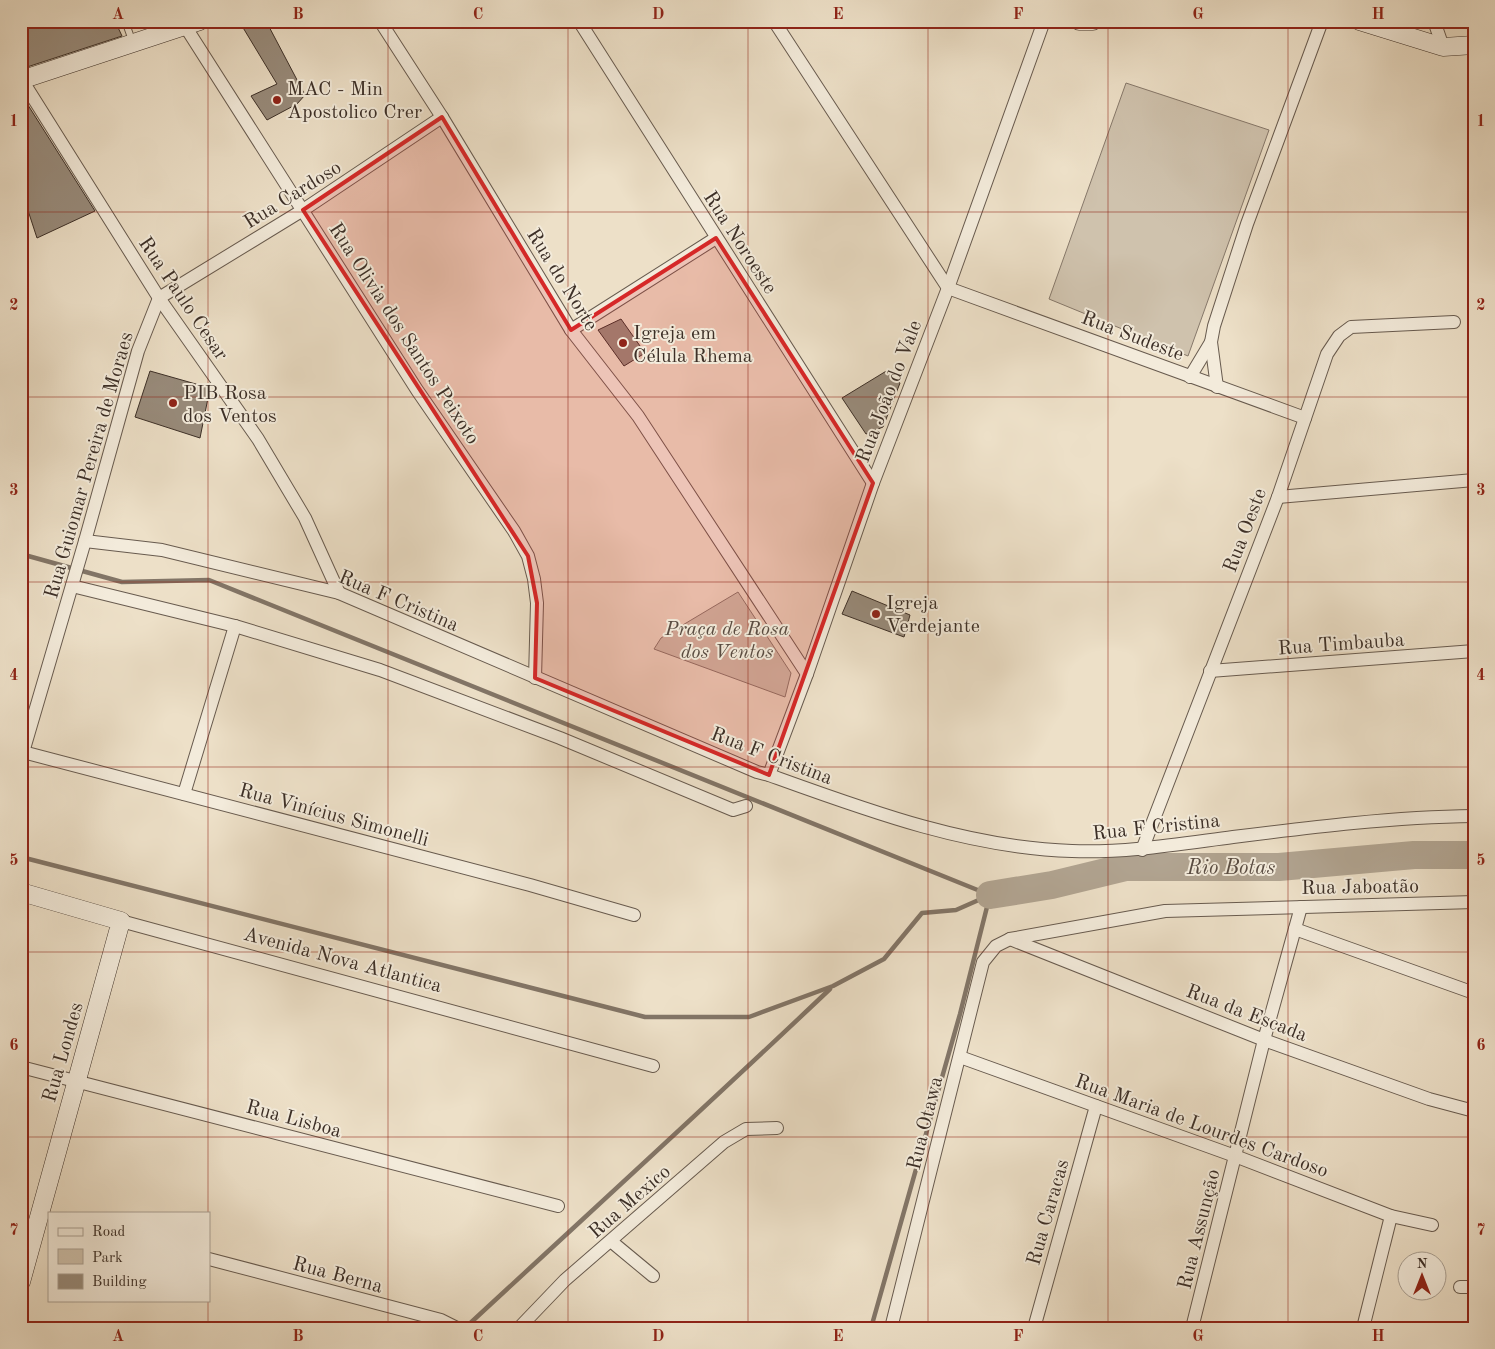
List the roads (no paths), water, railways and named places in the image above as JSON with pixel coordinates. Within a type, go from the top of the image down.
[{"type":"street","name":"Rua do Norte","points":[[380,21],[442,117],[571,330],[638,416],[807,674]]},
{"type":"street","name":"Rua Noroeste","points":[[579,21],[873,483]]},
{"type":"street","points":[[774,21],[948,288]]},
{"type":"street","name":"Rua João do Vale","points":[[769,775],[807,674],[873,483],[948,288],[1044,21]]},
{"type":"street","points":[[1079,21],[1093,21]]},
{"type":"street","points":[[1217,387],[1211,342],[1214,326],[1247,224],[1322,21]]},
{"type":"street","points":[[1359,21],[1443,47],[1474,45]]},
{"type":"street","points":[[1434,21],[1443,47]]},
{"type":"street","points":[[22,80],[193,24]]},
{"type":"street","name":"Rua Olivia dos Santos Peixoto","points":[[193,24],[303,210],[417,390],[514,531],[528,556],[537,602],[535,678]]},
{"type":"street","name":"Rua Paulo Cesar","points":[[22,80],[159,298],[258,439],[305,518],[339,592]]},
{"type":"street","name":"Rua Cardoso","points":[[159,298],[303,210],[442,117]]},
{"type":"street","points":[[571,330],[716,238]]},
{"type":"street","name":"Rua Sudeste","points":[[948,288],[1305,418]]},
{"type":"street","name":"Rua Guiomar Pereira de Moraes","points":[[22,756],[84,545],[138,351],[159,298]]},
{"type":"street","name":"Rua Oeste","points":[[1142,850],[1278,497],[1327,354],[1339,336],[1351,327],[1454,322]]},
{"type":"street","points":[[1190,377],[1211,342]]},
{"type":"street","points":[[1278,497],[1474,480]]},
{"type":"street","name":"Rua F Cristina","points":[[84,545],[162,550],[339,592],[757,772],[858,808],[975,839],[1071,851],[1142,850],[1309,827],[1474,816]]},
{"type":"street","points":[[73,582],[235,626],[380,670],[579,745],[733,810],[746,806]]},
{"type":"street","points":[[184,794],[235,626]]},
{"type":"street","name":"Rua Timbauba","points":[[1210,671],[1474,651]]},
{"type":"street","name":"Rua Vinícius Simonelli","points":[[22,756],[184,794],[530,885],[634,915]]},
{"type":"street","name":"Avenida Nova Atlantica","points":[[21,892],[653,1066]]},
{"type":"street","name":"Rua Jaboatão","points":[[1010,939],[1165,911],[1474,902]]},
{"type":"street","name":"Rua Assunção","points":[[1192,1328],[1264,1040],[1301,907]]},
{"type":"street","name":"Rua Londes","points":[[21,1282],[44,1216],[75,1081],[121,921]]},
{"type":"street","points":[[1295,929],[1474,993]]},
{"type":"street","name":"Rua da Escada","points":[[1010,939],[1264,1040],[1430,1099],[1474,1111]]},
{"type":"street","name":"Rua Otawa","points":[[891,1328],[983,962],[996,946],[1010,939]]},
{"type":"street","name":"Rua Maria de Lourdes Cardoso","points":[[960,1057],[1236,1156],[1391,1216],[1432,1225]]},
{"type":"street","name":"Rua Lisboa","points":[[21,1067],[558,1206]]},
{"type":"street","name":"Rua Caracas","points":[[1034,1328],[1096,1106]]},
{"type":"street","name":"Rua Mexico","points":[[519,1328],[565,1280],[612,1242],[724,1142],[746,1129],[776,1128]]},
{"type":"street","points":[[1363,1328],[1391,1216]]},
{"type":"street","points":[[612,1242],[653,1276]]},
{"type":"street","name":"Rua Berna","points":[[210,1259],[441,1320],[457,1328]]},
{"type":"street","points":[[1460,1287],[1474,1287]]},
{"type":"lane","points":[[125,21],[134,44]]},
{"type":"waterway","points":[[21,554],[122,582],[209,580],[990,895]]},
{"type":"waterway","name":"Rio Botas","points":[[990,895],[1052,885],[1126,867],[1279,867],[1414,855],[1474,855]]},
{"type":"waterway","points":[[21,857],[645,1017],[749,1017],[833,986],[884,959],[922,913],[956,910],[990,895]]},
{"type":"waterway","points":[[871,1328],[960,1014],[990,895]]},
{"type":"waterway","points":[[465,1328],[830,989]]},
{"type":"place","name":"MAC - Min Apostolico Crer","points":[[277,100]]},
{"type":"place","name":"Igreja em Célula Rhema","points":[[623,343]]},
{"type":"place","name":"PIB Rosa dos Ventos","points":[[173,403]]},
{"type":"place","name":"Igreja Verdejante","points":[[876,614]]},
{"type":"park label","name":"Praça de Rosa dos Ventos","points":[[727,640]]}]
